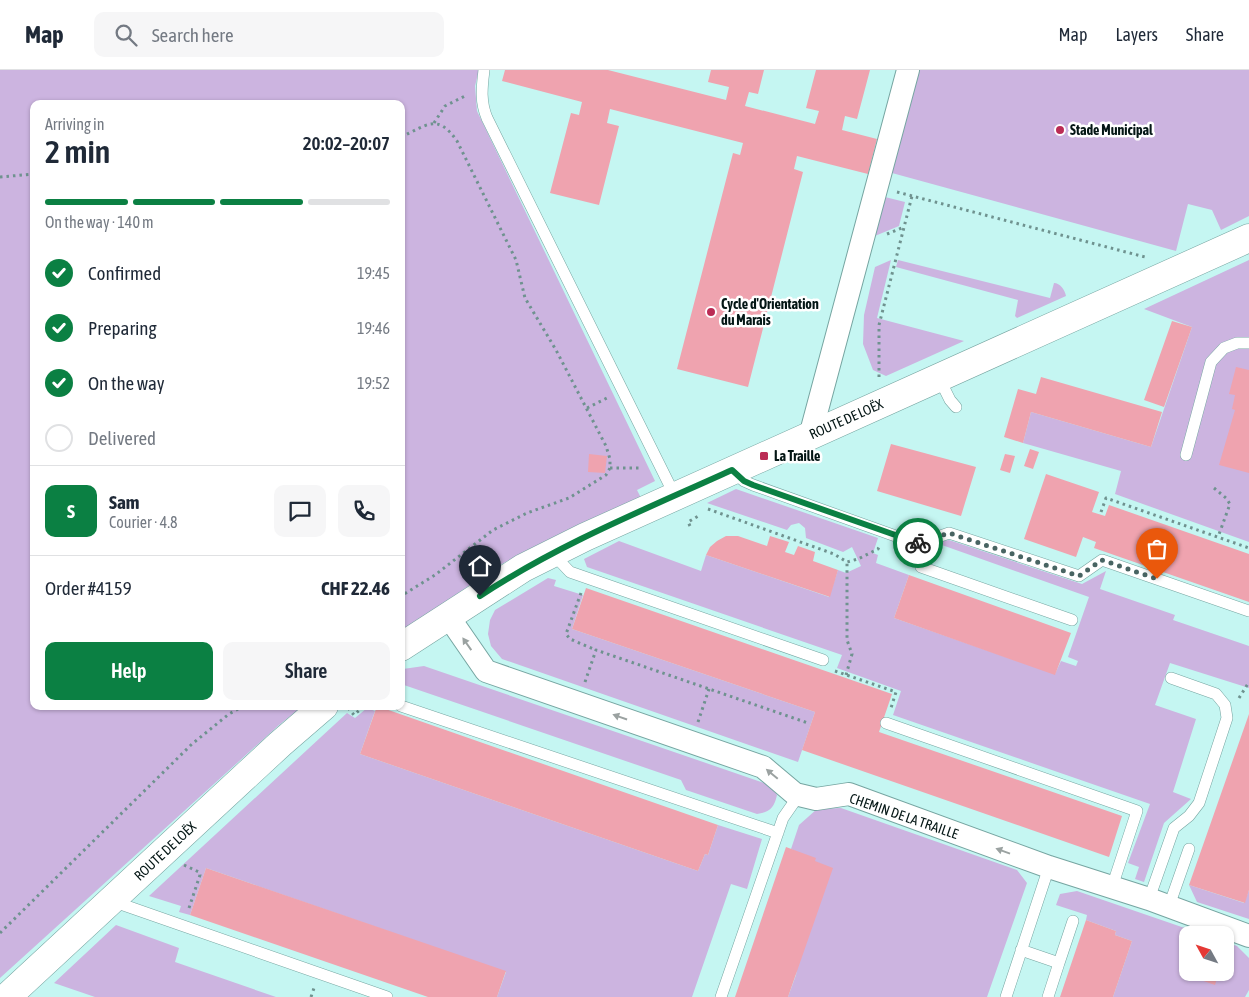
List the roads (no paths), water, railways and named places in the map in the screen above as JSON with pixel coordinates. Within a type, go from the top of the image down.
[{"type":"street","points":[[810,436],[908,70]]},
{"type":"street","name":"ROUTE DE LOËX","points":[[405,644],[509,577],[552,553],[732,470],[1249,238]]},
{"type":"street","name":"CHEMIN DE LA TRAILLE","points":[[448,616],[486,671],[763,767],[795,794],[816,799],[849,794],[1049,867],[1159,902],[1249,936]]},
{"type":"street","name":"ROUTE DE LOËX","points":[[6,997],[280,744],[331,710]]},
{"type":"lane","points":[[484,70],[482,105],[487,118],[675,496]]},
{"type":"lane","points":[[1186,455],[1211,362],[1224,348],[1237,343],[1249,343]]},
{"type":"lane","points":[[939,378],[950,400],[956,407]]},
{"type":"lane","points":[[732,470],[744,481],[753,485],[918,544],[949,533],[1079,576],[1102,560],[1249,611]]},
{"type":"lane","points":[[918,544],[921,567],[1072,620]]},
{"type":"lane","points":[[552,553],[570,572],[823,660]]},
{"type":"lane","points":[[1159,902],[1174,828],[1189,816],[1199,803],[1227,718],[1224,705],[1216,694],[1171,678]]},
{"type":"lane","points":[[405,707],[778,832]]},
{"type":"lane","points":[[886,723],[1137,811],[1112,887]]},
{"type":"lane","points":[[720,997],[783,818],[799,795]]},
{"type":"lane","points":[[1159,902],[1190,849]]},
{"type":"lane","points":[[1006,997],[1049,867]]},
{"type":"lane","points":[[110,901],[387,997]]},
{"type":"lane","points":[[1048,997],[1073,920]]},
{"type":"lane","points":[[1021,950],[1059,963]]},
{"type":"place","name":"Stade Municipal","points":[[1060,130]]},
{"type":"place","name":"Cycle d'Orientation du Marais","points":[[711,312]]},
{"type":"place","name":"La Traille","points":[[764,456]]}]
